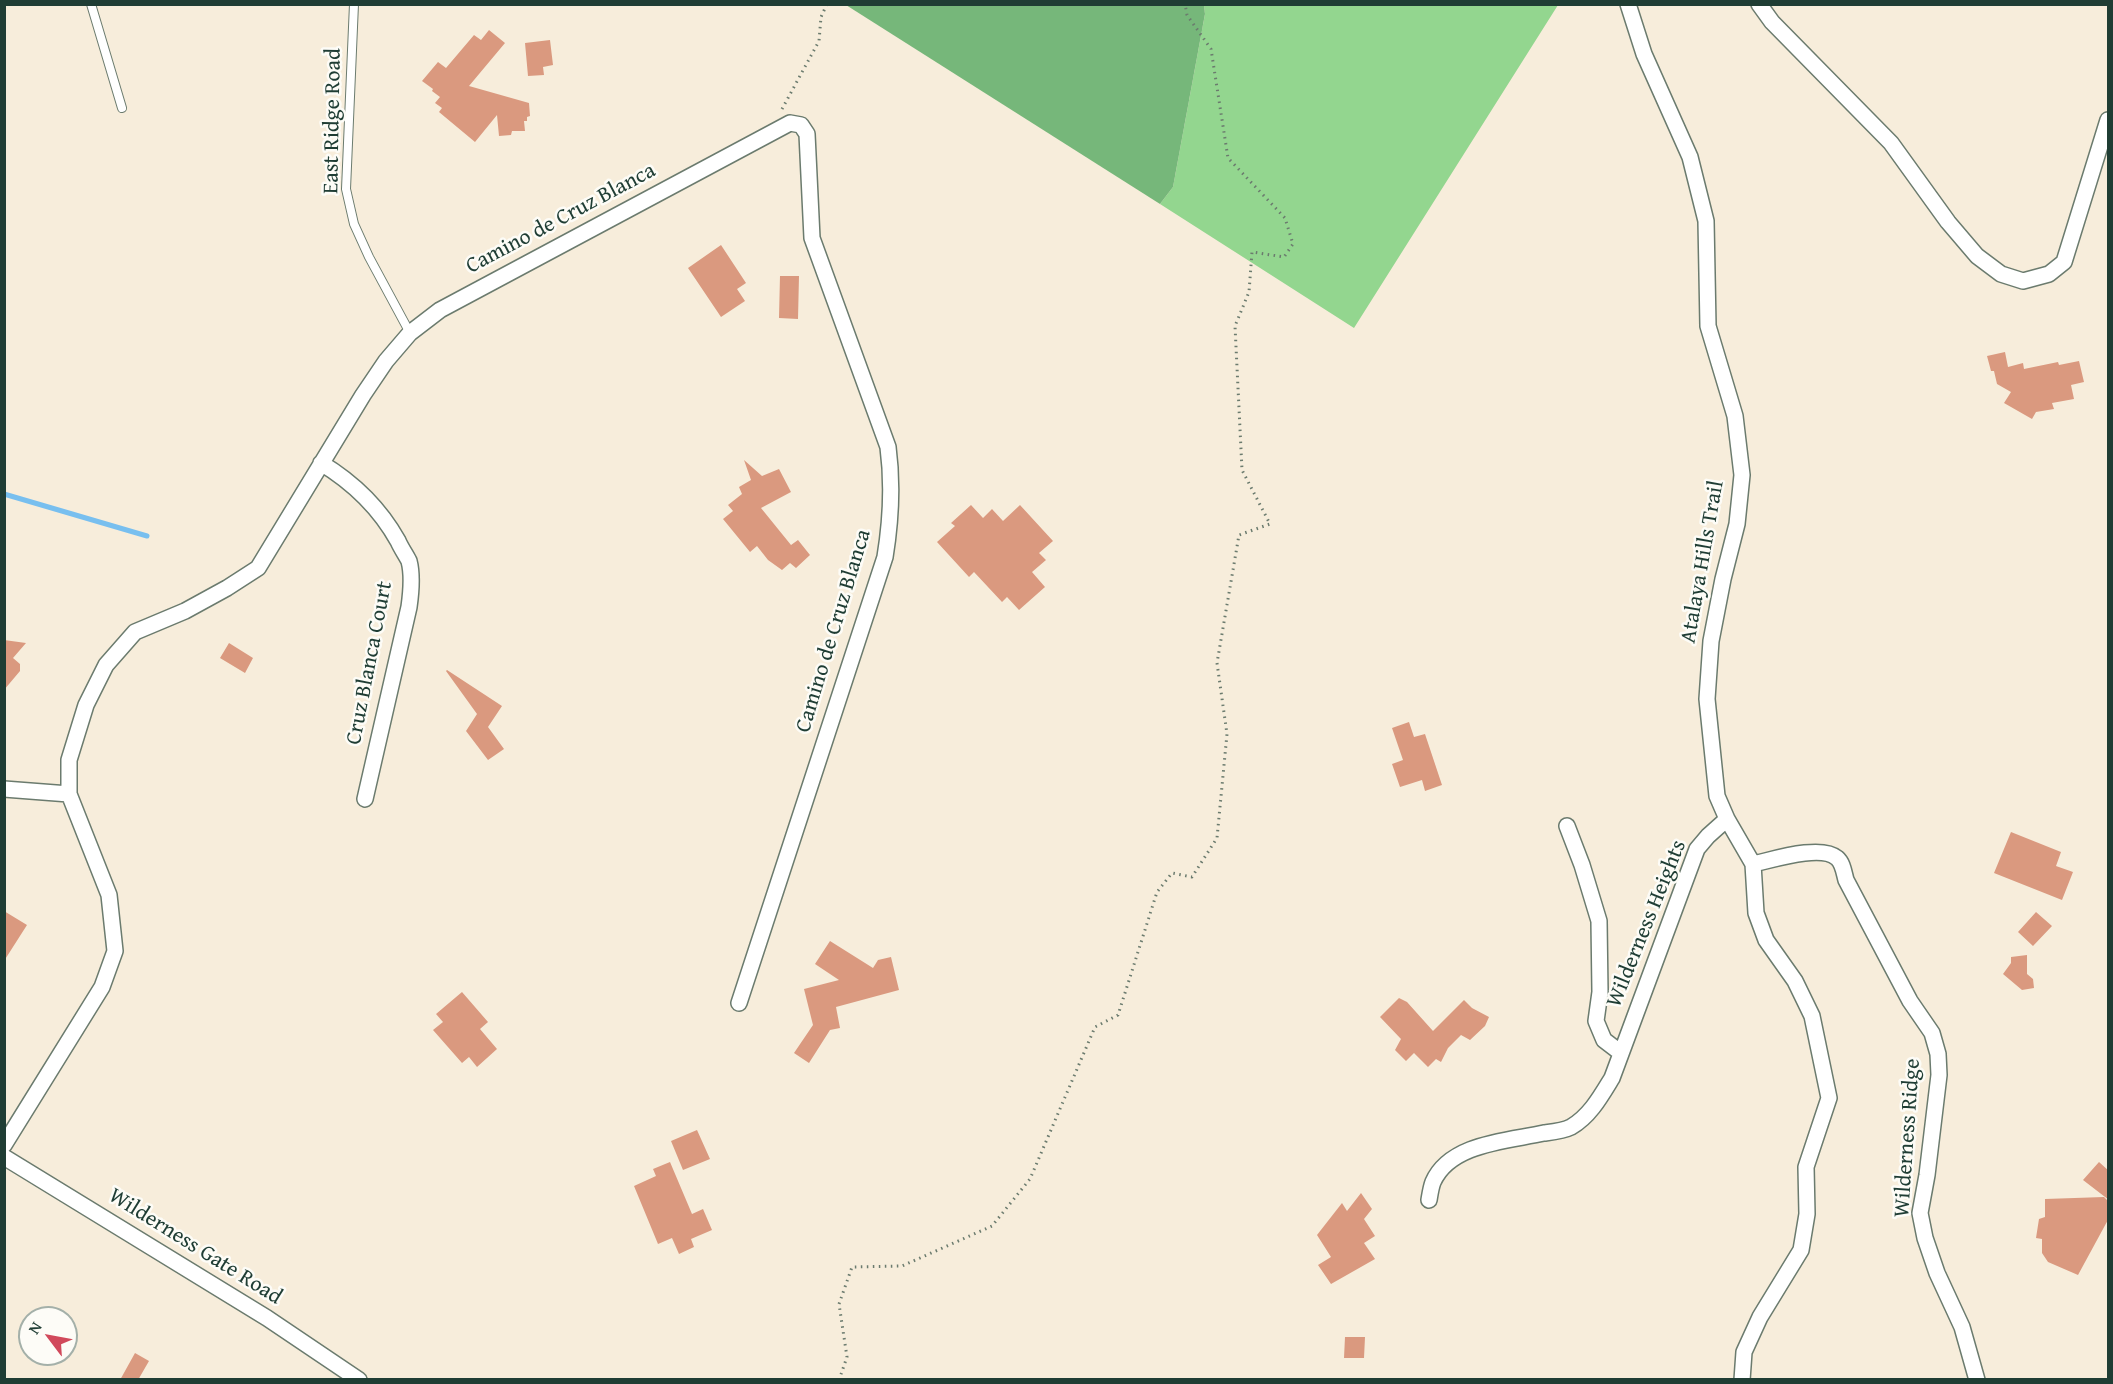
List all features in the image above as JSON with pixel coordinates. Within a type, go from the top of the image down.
[{"type":"street","name":"Atalaya Hills Trail","points":[[1628,4],[1644,54],[1690,157],[1706,221],[1708,326],[1735,416],[1742,475],[1737,524],[1711,641],[1707,699],[1717,796],[1727,819],[1753,864]]},
{"type":"street","points":[[1759,4],[1780,30],[1891,143],[1948,222],[1977,256],[2001,274],[2023,281],[2049,274],[2064,262],[2109,120]]},
{"type":"street","name":"Camino de Cruz Blanca","points":[[4,1145],[102,987],[115,951],[109,895],[69,794],[69,760],[86,705],[106,665],[135,632],[184,611],[258,568],[386,361],[410,333],[440,310],[790,123],[801,125],[807,134],[812,238],[888,447],[892,480],[891,520],[885,557],[739,1003]]},
{"type":"street","name":"Cruz Blanca Court","points":[[321,463],[345,477],[365,494],[390,528],[409,561],[412,586],[409,607],[365,799]]},
{"type":"street","points":[[4,789],[69,794]]},
{"type":"street","name":"Wilderness Heights","points":[[1429,1200],[1433,1181],[1448,1161],[1484,1146],[1569,1128],[1584,1118],[1599,1100],[1612,1078],[1697,849],[1727,819]]},
{"type":"street","name":"Wilderness Heights","points":[[1567,826],[1599,921],[1600,992],[1596,1021],[1604,1040],[1621,1053]]},
{"type":"street","name":"Wilderness Ridge","points":[[1753,864],[1817,852],[1837,858],[1842,864],[1846,880],[1910,1001],[1932,1033],[1938,1054],[1939,1075],[1920,1213],[1924,1238],[1962,1328],[1977,1380]]},
{"type":"street","points":[[1742,1380],[1744,1352],[1760,1317],[1801,1250],[1807,1214],[1806,1167],[1828,1098],[1812,1016],[1795,981],[1766,940],[1756,913],[1753,864]]},
{"type":"street","name":"Wilderness Gate Road","points":[[4,1157],[267,1318],[359,1380]]},
{"type":"lane","points":[[91,4],[122,108]]},
{"type":"lane","name":"East Ridge Road","points":[[354,4],[346,189],[354,224],[365,249],[410,333]]},
{"type":"path","points":[[767,134],[819,40],[821,17],[827,4]]},
{"type":"path","points":[[839,1380],[847,1357],[839,1304],[852,1267],[902,1266],[992,1226],[1030,1179],[1095,1027],[1118,1015],[1157,892],[1172,873],[1192,877],[1217,838],[1227,735],[1217,663],[1239,535],[1270,524],[1242,470],[1235,326],[1249,292],[1252,252],[1284,257],[1293,244],[1285,218],[1228,158],[1211,49],[1187,15],[1185,4]]},
{"type":"green space","points":[[846,5],[1204,5],[1205,14],[1173,187],[1160,204]]},
{"type":"green space","points":[[1204,5],[1558,5],[1354,328],[1160,204],[1173,187],[1205,14]]},
{"type":"building","points":[[489,30],[505,43],[469,86],[529,103],[530,116],[527,117],[527,121],[524,121],[525,131],[512,131],[511,135],[499,136],[497,115],[475,142],[439,112],[442,108],[435,103],[440,97],[422,81],[438,62],[446,68],[474,35],[481,40]]},
{"type":"building","points":[[550,40],[553,65],[543,67],[544,75],[528,76],[525,43]]},
{"type":"building","points":[[721,245],[746,283],[737,289],[745,301],[721,317],[688,268]]},
{"type":"building","points":[[780,276],[799,276],[798,319],[779,318]]},
{"type":"building","points":[[2005,352],[2008,367],[2023,363],[2024,369],[2058,362],[2059,365],[2079,361],[2084,382],[2071,385],[2074,399],[2052,403],[2054,409],[2036,412],[2032,419],[2004,403],[2011,392],[1997,384],[1994,371],[1991,371],[1987,356]]},
{"type":"building","points":[[744,460],[762,476],[779,469],[791,492],[761,508],[791,545],[798,540],[810,555],[796,568],[790,563],[782,570],[768,560],[757,546],[750,552],[723,519],[733,511],[728,505],[742,494],[739,487],[751,480]]},
{"type":"building","points":[[971,505],[983,518],[992,509],[1003,521],[1020,505],[1053,541],[1039,553],[1046,560],[1032,572],[1045,587],[1019,610],[1007,597],[1002,602],[974,572],[969,577],[937,542],[955,526],[951,523]]},
{"type":"building","points":[[4,640],[26,643],[13,658],[20,664],[20,671],[4,690]]},
{"type":"building","points":[[229,643],[253,658],[245,673],[220,658]]},
{"type":"building","points":[[447,670],[502,706],[488,727],[504,749],[488,760],[466,731],[477,714]]},
{"type":"building","points":[[1409,722],[1414,737],[1425,734],[1442,785],[1425,791],[1422,780],[1400,787],[1392,764],[1403,760],[1392,728]]},
{"type":"building","points":[[2011,832],[2061,852],[2056,866],[2073,872],[2062,900],[1994,873]]},
{"type":"building","points":[[4,911],[27,925],[4,961]]},
{"type":"building","points":[[2036,912],[2052,926],[2033,946],[2018,932]]},
{"type":"building","points":[[830,941],[873,968],[878,960],[891,957],[899,990],[836,1007],[840,1028],[830,1030],[809,1063],[794,1053],[813,1025],[804,989],[839,980],[815,964]]},
{"type":"building","points":[[2027,955],[2027,974],[2033,979],[2034,988],[2022,990],[2003,974],[2011,963],[2011,957]]},
{"type":"building","points":[[462,992],[488,1022],[480,1029],[497,1049],[477,1067],[469,1057],[462,1063],[433,1030],[443,1022],[436,1014]]},
{"type":"building","points":[[1399,998],[1407,1002],[1433,1031],[1464,1000],[1472,1008],[1489,1017],[1485,1026],[1470,1040],[1461,1035],[1448,1048],[1441,1062],[1436,1059],[1428,1067],[1414,1053],[1406,1061],[1395,1050],[1401,1039],[1380,1017]]},
{"type":"building","points":[[697,1130],[710,1159],[683,1170],[671,1141]]},
{"type":"building","points":[[670,1162],[692,1214],[703,1209],[712,1230],[691,1239],[694,1247],[679,1254],[672,1238],[658,1244],[634,1186],[656,1176],[653,1169]]},
{"type":"building","points":[[2099,1162],[2109,1171],[2109,1200],[2083,1180]]},
{"type":"building","points":[[1361,1193],[1372,1209],[1364,1219],[1375,1236],[1364,1243],[1375,1259],[1331,1284],[1318,1265],[1331,1257],[1317,1235],[1342,1203],[1347,1211]]},
{"type":"building","points":[[2104,1197],[2109,1202],[2109,1218],[2078,1275],[2048,1262],[2042,1253],[2042,1239],[2036,1238],[2039,1219],[2045,1217],[2045,1199]]},
{"type":"building","points":[[1345,1337],[1365,1337],[1364,1358],[1344,1358]]},
{"type":"building","points":[[135,1353],[149,1361],[138,1380],[120,1380]]},
{"type":"waterway","points":[[4,494],[147,536]]}]
